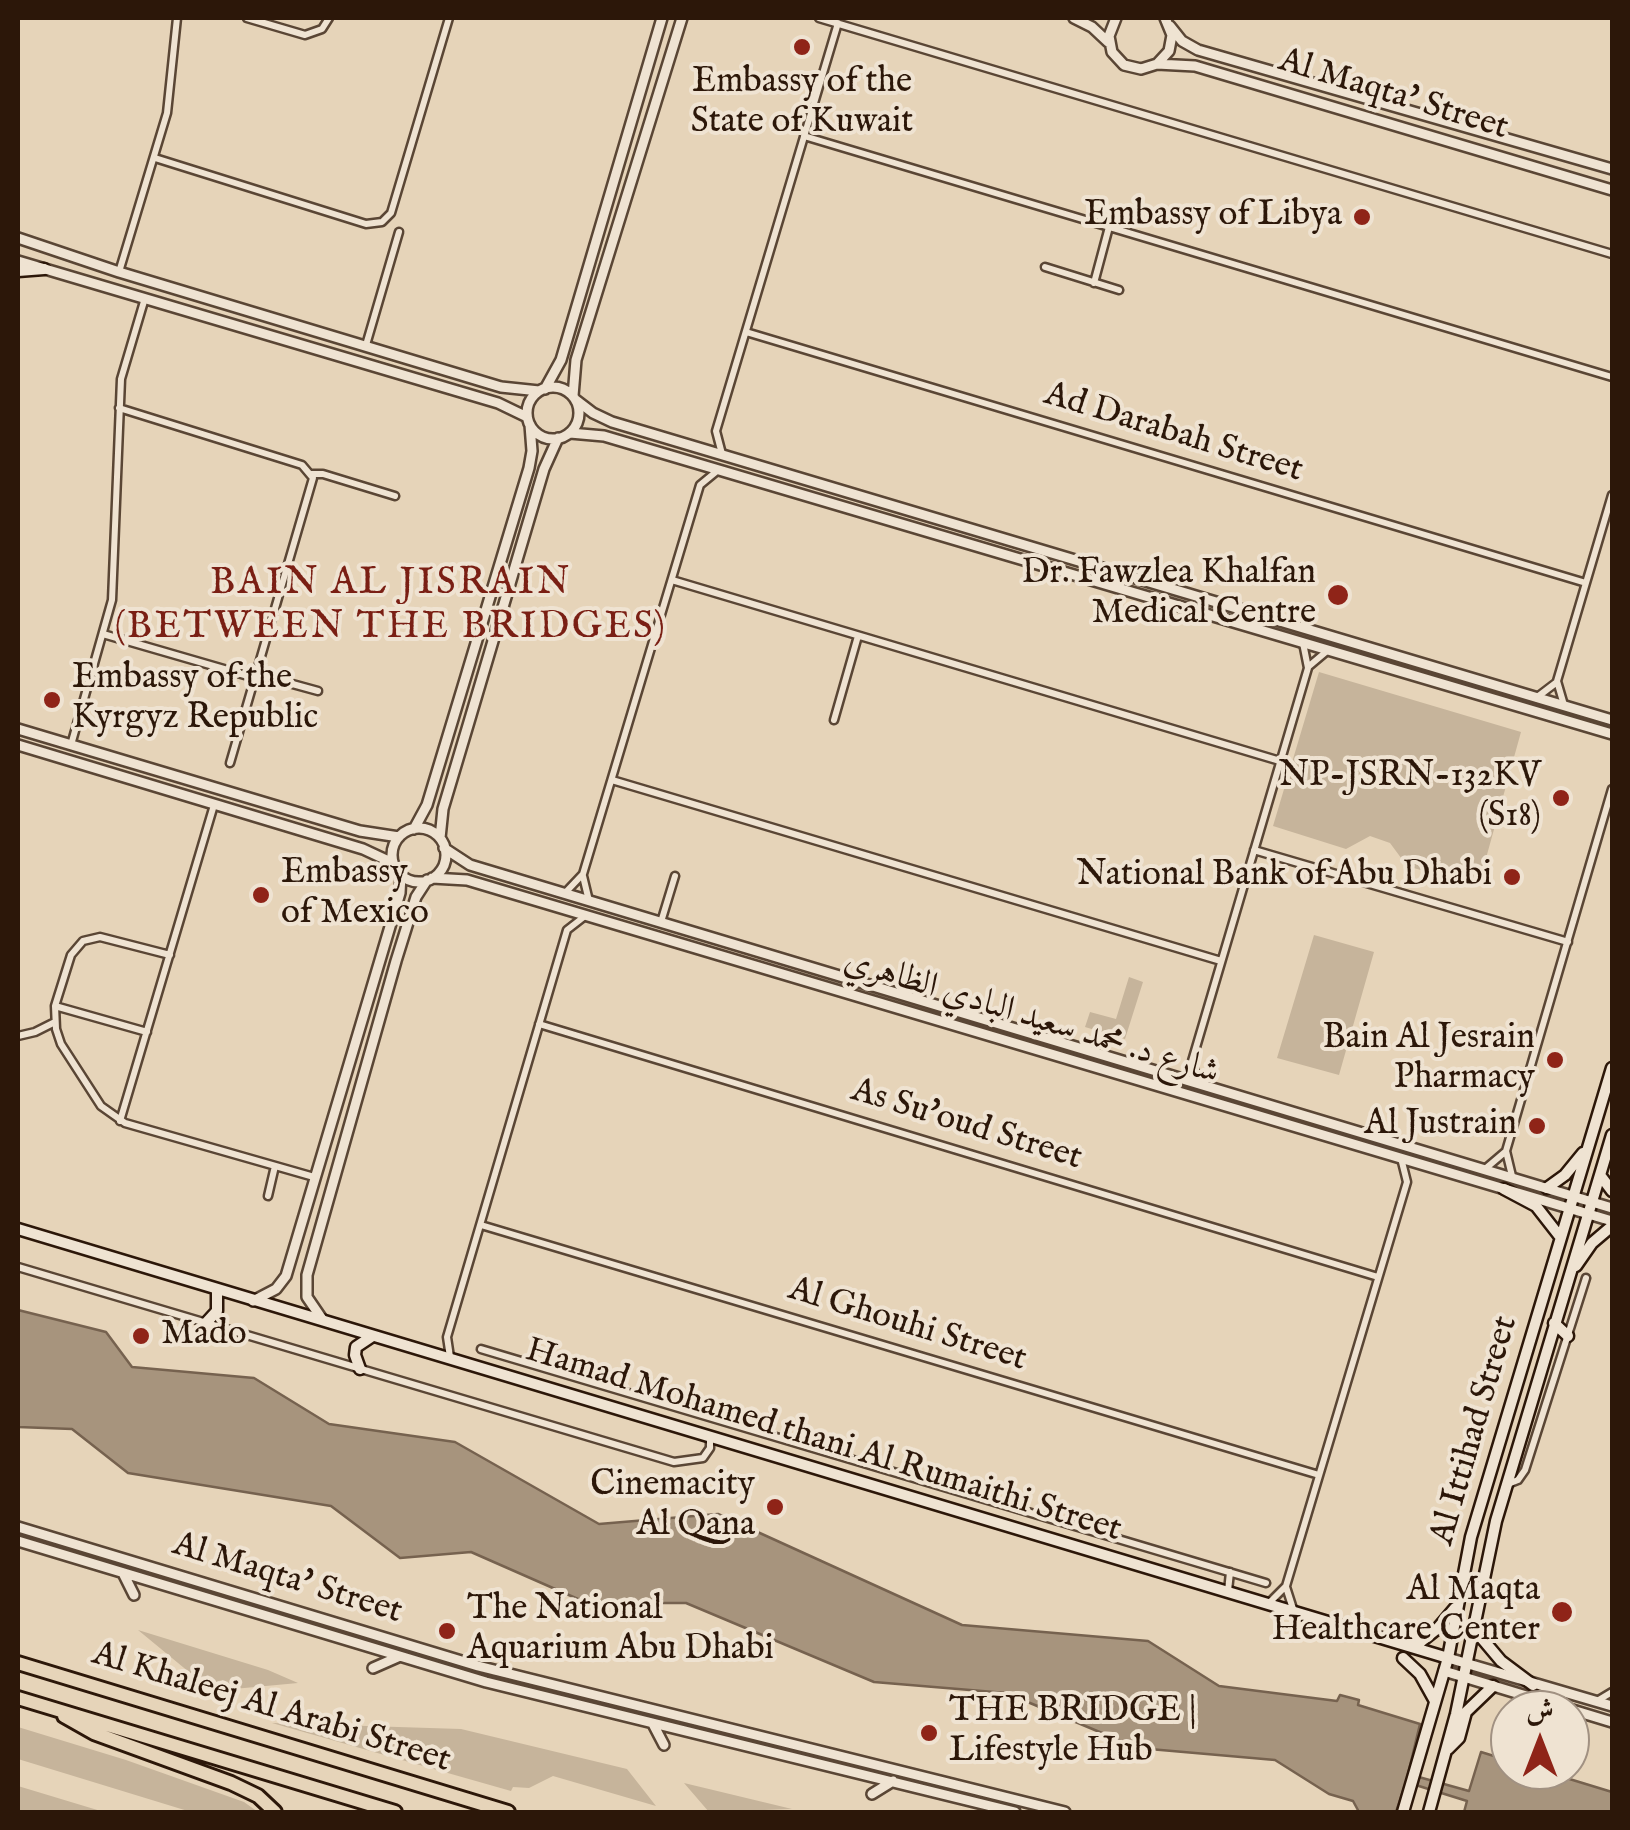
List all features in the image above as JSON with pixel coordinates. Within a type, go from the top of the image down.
[{"type":"highway","name":"Al Khaleej Al Arabi Street","points":[[18,1663],[508,1812]]},
{"type":"highway","name":"Al Khaleej Al Arabi Street","points":[[18,1698],[395,1812]]},
{"type":"highway","points":[[54,1709],[83,1728],[249,1791],[275,1812]]},
{"type":"main road","points":[[18,271],[44,269]]},
{"type":"main road","name":"Al Ittihad Street","points":[[1403,1812],[1448,1658],[1476,1518],[1612,1068]]},
{"type":"main road","name":"Al Ittihad Street","points":[[1429,1812],[1464,1678],[1482,1578],[1507,1484],[1612,1135]]},
{"type":"main road","points":[[1547,1188],[1565,1175],[1587,1148]]},
{"type":"main road","points":[[1600,1175],[1612,1191]]},
{"type":"main road","points":[[1504,1189],[1536,1206],[1561,1238]]},
{"type":"main road","points":[[1568,1279],[1592,1243],[1612,1224]]},
{"type":"main road","name":"Hamad Mohamed thani Al Rumaithi Street","points":[[18,1229],[1448,1658]]},
{"type":"main road","points":[[206,1323],[217,1310],[217,1290]]},
{"type":"main road","points":[[1554,1324],[1568,1336]]},
{"type":"main road","points":[[360,1368],[356,1346],[372,1336]]},
{"type":"main road","points":[[1414,1647],[1438,1628],[1458,1603]]},
{"type":"main road","points":[[1474,1629],[1501,1662],[1533,1685]]},
{"type":"main road","points":[[1404,1658],[1420,1674],[1435,1703]]},
{"type":"main road","points":[[1447,1749],[1459,1738],[1466,1712],[1493,1686]]},
{"type":"street","points":[[120,272],[170,101],[177,18]]},
{"type":"street","points":[[247,18],[310,35],[322,29],[329,18]]},
{"type":"street","points":[[155,158],[366,224],[382,222],[392,212],[449,18]]},
{"type":"street","points":[[429,879],[409,880],[401,875],[393,863],[392,849],[399,837],[414,828],[428,805],[531,460],[530,402],[562,360],[662,18]]},
{"type":"street","points":[[570,433],[578,422],[574,398],[576,360],[682,18]]},
{"type":"street","points":[[819,18],[1612,254]]},
{"type":"street","points":[[1074,18],[1092,26],[1110,44]]},
{"type":"street","points":[[1110,44],[1110,27],[1116,18]]},
{"type":"street","points":[[1158,64],[1169,52],[1168,22]]},
{"type":"street","name":"Al Maqta' Street","points":[[1168,22],[1182,41],[1198,50],[1612,169]]},
{"type":"street","points":[[699,448],[716,431],[838,23]]},
{"type":"street","name":"Al Maqta' Street","points":[[1110,44],[1124,64],[1141,69],[1158,64],[1188,64],[1612,190]]},
{"type":"street","points":[[804,136],[1612,377]]},
{"type":"street","points":[[1094,282],[1109,226]]},
{"type":"street","points":[[366,345],[398,232]]},
{"type":"street","points":[[18,238],[501,388],[560,388],[602,418],[1612,720]]},
{"type":"street","points":[[18,260],[498,403],[529,421],[542,436],[604,436],[1612,734]]},
{"type":"street","points":[[1046,267],[1119,290]]},
{"type":"street","points":[[71,745],[103,634],[115,574],[119,408],[124,366],[146,298]]},
{"type":"street","name":"Ad Darabah Street","points":[[746,332],[1586,583]]},
{"type":"street","points":[[119,408],[302,465],[311,474],[312,486],[230,762]]},
{"type":"street","points":[[716,431],[723,455]]},
{"type":"street","points":[[324,1321],[307,1298],[307,1276],[416,897],[442,867],[443,809],[544,469],[558,438]]},
{"type":"street","points":[[692,462],[700,485]]},
{"type":"street","points":[[565,893],[583,874],[700,485],[718,470]]},
{"type":"street","points":[[311,474],[324,474],[395,496]]},
{"type":"street","points":[[792,492],[796,477]]},
{"type":"street","points":[[1536,698],[1557,682],[1612,496]]},
{"type":"street","points":[[672,580],[1280,761]]},
{"type":"street","points":[[103,634],[318,692]]},
{"type":"street","points":[[834,720],[858,636]]},
{"type":"street","points":[[1198,1083],[1192,1061],[1308,668],[1303,643]]},
{"type":"street","points":[[1308,668],[1326,650]]},
{"type":"street","points":[[490,654],[503,658]]},
{"type":"street","points":[[1557,682],[1566,706]]},
{"type":"street","points":[[1494,701],[1493,692],[1498,686]]},
{"type":"street","points":[[18,729],[360,831],[399,837]]},
{"type":"street","points":[[18,745],[363,849],[393,863]]},
{"type":"street","points":[[612,780],[1222,961]]},
{"type":"street","points":[[1513,1177],[1506,1151],[1612,789]]},
{"type":"street","points":[[120,1121],[214,805]]},
{"type":"street","points":[[414,828],[428,830],[442,843]]},
{"type":"street","name":"شارع د. محمد سعيد البادي الظاهري","points":[[442,843],[470,864],[1513,1177],[1547,1188],[1572,1202]]},
{"type":"street","points":[[1254,850],[1568,942]]},
{"type":"street","points":[[583,874],[590,900]]},
{"type":"street","points":[[253,1301],[276,1289],[286,1276],[400,893],[401,875]]},
{"type":"street","points":[[661,922],[675,876]]},
{"type":"street","name":"شارع د. محمد سعيد البادي الظاهري","points":[[429,879],[467,880],[1504,1189],[1572,1202],[1590,1208],[1612,1224]]},
{"type":"street","points":[[451,1360],[447,1337],[567,930],[559,908]]},
{"type":"street","points":[[567,930],[586,916]]},
{"type":"street","points":[[680,944],[684,929]]},
{"type":"street","points":[[170,955],[100,936],[88,938],[71,955],[54,1022],[61,1044],[101,1106],[120,1121],[314,1177]]},
{"type":"street","points":[[55,1006],[146,1032]]},
{"type":"street","points":[[18,1036],[54,1022]]},
{"type":"street","name":"As Su'oud Street","points":[[540,1024],[1378,1277]]},
{"type":"street","points":[[1173,1076],[1192,1061]]},
{"type":"street","points":[[1367,1148],[1366,1140],[1372,1135]]},
{"type":"street","points":[[1485,1169],[1506,1151]]},
{"type":"street","points":[[1400,1158],[1407,1182]]},
{"type":"street","points":[[1268,1604],[1286,1586],[1407,1182],[1425,1165]]},
{"type":"street","points":[[268,1196],[275,1166]]},
{"type":"street","name":"شارع د. محمد سعيد البادي الظاهري","points":[[1590,1208],[1612,1208]]},
{"type":"street","name":"Al Ghouhi Street","points":[[481,1225],[1319,1475]]},
{"type":"street","points":[[18,1267],[674,1462],[702,1458],[710,1448],[710,1437]]},
{"type":"street","points":[[1507,1484],[1518,1480],[1526,1470],[1586,1278]]},
{"type":"street","points":[[430,1354],[447,1337]]},
{"type":"street","points":[[481,1349],[1266,1583]]},
{"type":"street","points":[[523,1382],[529,1362]]},
{"type":"street","points":[[802,1465],[808,1446]]},
{"type":"street","name":"Al Maqta' Street","points":[[18,1527],[478,1666],[1065,1812]]},
{"type":"street","name":"Al Maqta' Street","points":[[18,1541],[399,1657],[650,1724],[1016,1812]]},
{"type":"street","points":[[122,1558],[120,1572],[134,1595]]},
{"type":"street","points":[[1228,1592],[1230,1572]]},
{"type":"street","points":[[1286,1586],[1294,1612]]},
{"type":"street","points":[[373,1668],[399,1657]]},
{"type":"street","name":"Hamad Mohamed thani Al Rumaithi Street","points":[[1448,1658],[1612,1706]]},
{"type":"street","points":[[1444,1671],[1612,1722]]},
{"type":"street","points":[[1597,1701],[1612,1692]]},
{"type":"street","points":[[650,1710],[650,1724],[664,1745]]},
{"type":"street","points":[[872,1794],[893,1782]]},
{"type":"shaded area","points":[[1319,672],[1521,732],[1478,887],[1407,866],[1390,843],[1370,836],[1346,849],[1273,826]]},
{"type":"shaded area","points":[[1314,935],[1374,952],[1339,1075],[1277,1058]]},
{"type":"shaded area","points":[[1129,977],[1143,982],[1125,1039],[1085,1027],[1090,1012],[1116,1019]]},
{"type":"shaded area","points":[[18,1310],[106,1332],[132,1367],[254,1378],[329,1424],[455,1442],[599,1524],[718,1514],[962,1625],[1148,1641],[1219,1686],[1337,1701],[1340,1695],[1359,1700],[1358,1705],[1420,1724],[1408,1774],[1469,1791],[1481,1752],[1490,1755],[1490,1790],[1590,1790],[1590,1785],[1612,1792],[1612,1812],[1464,1812],[1467,1801],[1406,1782],[1396,1812],[1359,1812],[1353,1801],[1329,1794],[1275,1760],[1138,1748],[1006,1693],[874,1682],[686,1603],[587,1603],[471,1552],[400,1558],[331,1506],[128,1473],[72,1429],[18,1427]]},
{"type":"shaded area","points":[[138,1630],[268,1670],[298,1683],[212,1691]]},
{"type":"shaded area","points":[[272,1723],[461,1729],[627,1769],[656,1806],[553,1776],[529,1788],[513,1787],[511,1791]]},
{"type":"shaded area","points":[[18,1727],[126,1760],[244,1802],[258,1812],[191,1812],[18,1759]]},
{"type":"shaded area","points":[[684,1783],[792,1809],[709,1812]]},
{"type":"shaded area","points":[[18,1786],[104,1812],[18,1812]]},
{"type":"place","name":"Embassy of the State of Kuwait","points":[[802,47]]},
{"type":"place","name":"Embassy of Libya","points":[[1362,217]]},
{"type":"place","name":"Dr. Fawzlea Khalfan Medical Centre","points":[[1338,595]]},
{"type":"place","name":"Embassy of the Kyrgyz Republic","points":[[52,700]]},
{"type":"place","name":"NP-JSRN-132KV (S18)","points":[[1561,798]]},
{"type":"place","name":"National Bank of Abu Dhabi","points":[[1512,877]]},
{"type":"place","name":"Embassy of Mexico","points":[[261,895]]},
{"type":"place","name":"Bain Al Jesrain Pharmacy","points":[[1555,1060]]},
{"type":"place","name":"Al Justrain","points":[[1537,1126]]},
{"type":"place","name":"Mado","points":[[141,1336]]},
{"type":"place","name":"Cinemacity Al Qana","points":[[775,1507]]},
{"type":"place","name":"Al Maqta Healthcare Center","points":[[1562,1612]]},
{"type":"place","name":"The National Aquarium Abu Dhabi","points":[[447,1631]]},
{"type":"place","name":"THE BRIDGE | Lifestyle Hub","points":[[929,1733]]},
{"type":"district","name":"BAIN AL JISRAIN (BETWEEN THE BRIDGES)","points":[[391,607]]}]
